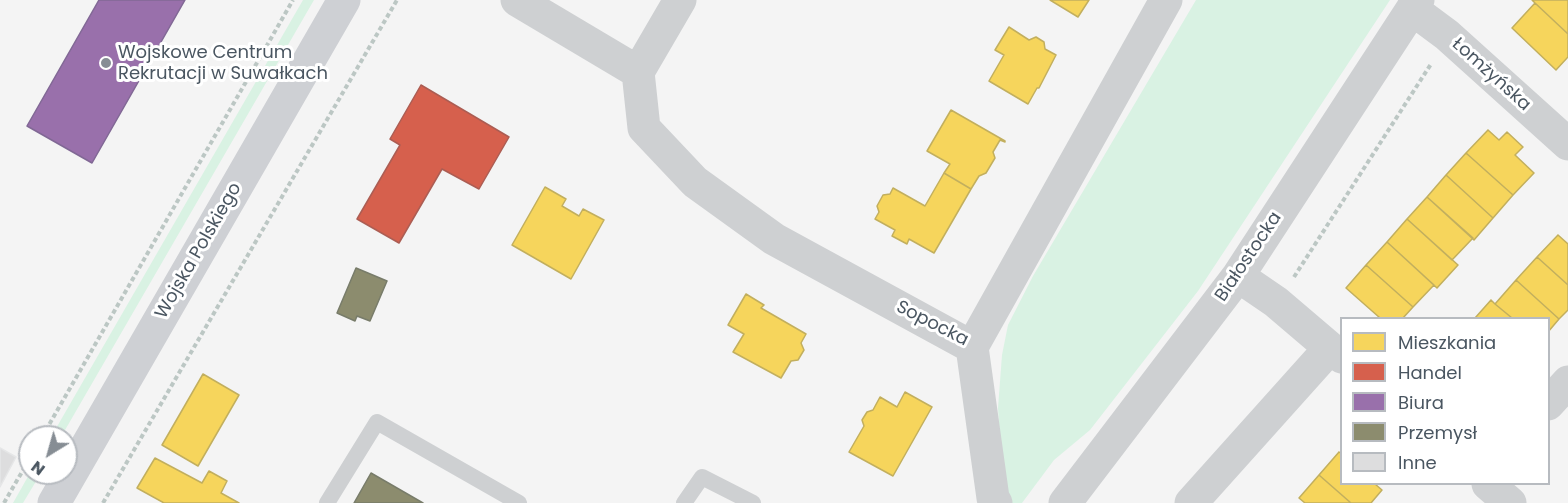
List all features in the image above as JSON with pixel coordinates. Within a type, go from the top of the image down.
[{"type":"street","name":"Wojska Polskiego","points":[[54,503],[344,0]]},
{"type":"street","points":[[517,0],[638,72],[680,0]]},
{"type":"street","name":"Sopocka","points":[[638,72],[644,128],[695,182],[774,239],[972,347],[1166,0]]},
{"type":"street","name":"Łomżyńska","points":[[1415,5],[1568,144]]},
{"type":"street","name":"Białostocka","points":[[1065,503],[1238,276],[1415,5]]},
{"type":"street","points":[[1191,503],[1336,352],[1276,302],[1238,276]]},
{"type":"street","points":[[972,347],[993,498],[996,503]]},
{"type":"street","points":[[1550,402],[1568,382]]},
{"type":"street","points":[[1490,485],[1510,503]]},
{"type":"lane","points":[[327,503],[377,422],[519,503]]},
{"type":"lane","points":[[684,503],[702,477],[753,503]]},
{"type":"path","points":[[49,425],[293,0]]},
{"type":"path","points":[[103,503],[397,0]]},
{"type":"path","points":[[1288,287],[1435,57]]},
{"type":"path","points":[[4,503],[18,479]]},
{"type":"green space","points":[[303,0],[314,0],[68,425],[58,425]]},
{"type":"green space","points":[[1196,0],[1390,0],[1198,291],[1090,430],[1054,460],[1022,503],[1008,503],[1003,491],[998,408],[1002,355],[1008,325],[1033,276]]},
{"type":"green space","points":[[23,485],[34,485],[23,503],[13,503]]},
{"type":"building: Mieszkania","points":[[1050,0],[1089,0],[1078,17]]},
{"type":"building: Mieszkania","points":[[1532,0],[1568,0],[1568,34],[1535,3]]},
{"type":"building: Mieszkania","points":[[1535,3],[1568,34],[1568,57],[1556,70],[1512,28]]},
{"type":"building: Mieszkania","points":[[1009,27],[1029,40],[1036,37],[1044,42],[1045,49],[1056,55],[1028,104],[989,81],[1004,55],[995,50]]},
{"type":"building: Mieszkania","points":[[951,110],[1005,141],[1000,140],[993,152],[995,158],[986,173],[979,176],[971,189],[944,173],[950,164],[927,151]]},
{"type":"building: Mieszkania","points":[[1488,130],[1499,140],[1507,132],[1523,147],[1515,155],[1534,173],[1513,195],[1466,153]]},
{"type":"building: Mieszkania","points":[[1466,153],[1513,195],[1493,218],[1446,175]]},
{"type":"building: Mieszkania","points":[[944,173],[971,189],[934,253],[909,239],[907,244],[892,236],[895,230],[875,219],[879,212],[877,206],[883,195],[890,194],[893,188],[925,206]]},
{"type":"building: Mieszkania","points":[[1446,175],[1493,218],[1474,240],[1427,197]]},
{"type":"building: Mieszkania","points":[[545,187],[566,199],[562,206],[579,216],[583,209],[604,220],[571,279],[512,245]]},
{"type":"building: Mieszkania","points":[[1427,197],[1473,238],[1452,260],[1407,219]]},
{"type":"building: Mieszkania","points":[[1407,219],[1458,265],[1437,288],[1387,242]]},
{"type":"building: Mieszkania","points":[[1558,235],[1568,244],[1568,285],[1537,257]]},
{"type":"building: Mieszkania","points":[[1387,242],[1434,285],[1413,307],[1366,265]]},
{"type":"building: Mieszkania","points":[[1537,257],[1568,285],[1568,310],[1559,319],[1516,280]]},
{"type":"building: Mieszkania","points":[[1366,265],[1413,307],[1404,317],[1379,317],[1346,288]]},
{"type":"building: Mieszkania","points":[[1516,280],[1559,319],[1550,330],[1550,317],[1511,317],[1495,304]]},
{"type":"building: Mieszkania","points":[[746,294],[764,305],[761,308],[806,334],[801,343],[804,350],[798,360],[791,361],[781,378],[733,352],[744,334],[728,325]]},
{"type":"building: Mieszkania","points":[[1491,300],[1511,317],[1476,317]]},
{"type":"building: Mieszkania","points":[[203,374],[239,395],[198,466],[162,445]]},
{"type":"building: Mieszkania","points":[[905,392],[932,407],[893,476],[849,452],[864,426],[862,420],[867,412],[873,410],[880,397],[897,407]]},
{"type":"building: Mieszkania","points":[[1339,452],[1340,485],[1376,485],[1382,490],[1371,503],[1351,503],[1319,475]]},
{"type":"building: Mieszkania","points":[[155,458],[202,483],[209,471],[227,481],[221,493],[239,503],[164,503],[137,488]]},
{"type":"building: Mieszkania","points":[[1319,475],[1351,503],[1305,503],[1299,498]]},
{"type":"building: Handel","points":[[421,85],[509,137],[479,189],[442,169],[399,243],[357,219],[400,145],[390,139]]},
{"type":"building: Biura","name":"Wojskowe Centrum Rekrutacji w Suwałkach","points":[[99,0],[185,0],[92,163],[27,126]]},
{"type":"building: Przemysł","points":[[356,268],[387,281],[370,321],[357,316],[355,321],[337,313]]},
{"type":"building: Przemysł","points":[[371,473],[423,503],[354,503]]},
{"type":"building: Inne","points":[[0,448],[16,457],[0,487]]},
{"type":"place","name":"Wojskowe Centrum Rekrutacji w Suwałkach","points":[[106,63]]}]
